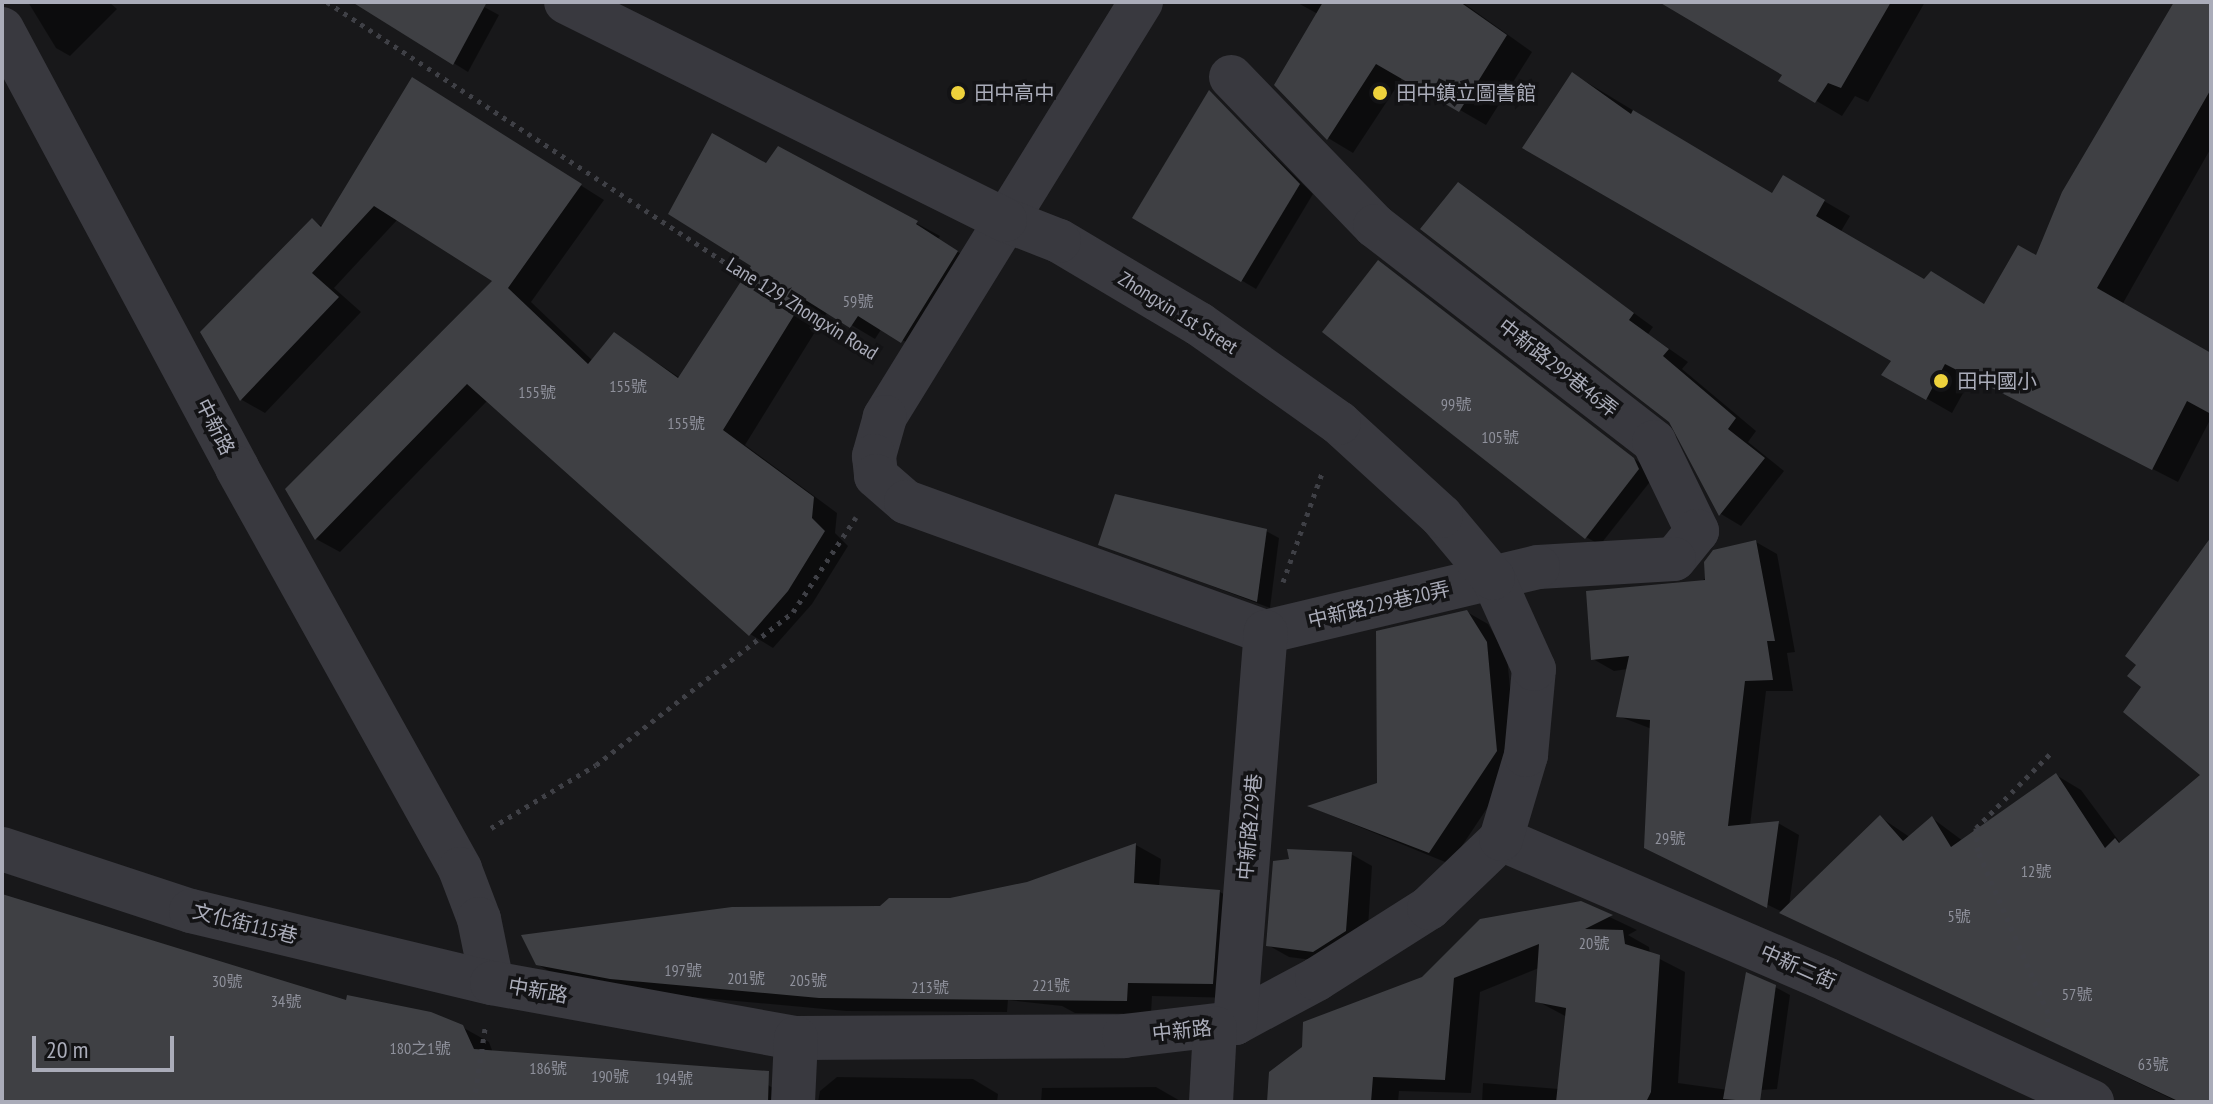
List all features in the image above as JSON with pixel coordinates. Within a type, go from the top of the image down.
[{"type":"street","name":"Zhongxin 1st Street","points":[[566,2],[1005,220],[1059,241],[1199,324],[1339,423],[1441,516],[1493,578],[1534,669],[1526,755],[1501,839]]},
{"type":"street","points":[[1141,2],[885,417],[874,456],[876,476],[906,502],[1266,632]]},
{"type":"street","name":"中新路","points":[[2,29],[447,854],[460,869],[479,919],[492,983],[796,1038],[1124,1036],[1225,1025],[1317,979],[1429,908],[1501,839]]},
{"type":"street","name":"中新路299巷46弄","points":[[1231,77],[1375,226],[1654,442],[1697,531],[1674,559],[1538,567],[1493,578]]},
{"type":"street","name":"中新路229巷20弄","points":[[1266,632],[1493,578]]},
{"type":"street","name":"中新路229巷","points":[[1211,1102],[1225,1025],[1266,632]]},
{"type":"street","name":"中新二街","points":[[1501,839],[1815,974],[2092,1102]]},
{"type":"street","name":"文化街115巷","points":[[2,849],[191,911],[492,983]]},
{"type":"street","points":[[793,1102],[796,1038]]},
{"type":"path","name":"Lane 129, Zhongxin Road","points":[[327,2],[784,301],[912,375]]},
{"type":"path","points":[[1266,632],[1339,423]]},
{"type":"path","points":[[447,854],[596,765],[793,612],[856,518],[876,476]]},
{"type":"path","points":[[2046,1082],[2048,1013],[1978,851],[1976,828],[2052,752]]},
{"type":"path","points":[[474,1102],[492,983]]},
{"type":"building","points":[[352,2],[487,2],[453,65]]},
{"type":"building","name":"田中鎮立圖書館","points":[[1323,2],[1460,2],[1507,35],[1459,112],[1376,64],[1327,140],[1274,85]]},
{"type":"building","points":[[1659,2],[1891,2],[1841,88],[1828,83],[1815,103],[1778,81],[1782,75]]},
{"type":"building","points":[[2174,2],[2211,2],[2211,89],[2097,288],[2211,353],[2211,414],[2187,401],[2152,470],[1945,364],[1926,400],[1881,375],[1891,361],[1522,148],[1572,72],[1631,114],[1633,110],[1772,193],[1783,175],[1825,200],[1816,216],[1924,279],[1931,271],[1984,304],[2018,245],[2036,255],[2062,192]]},
{"type":"building","points":[[412,77],[582,184],[508,288],[588,364],[614,332],[678,378],[751,266],[668,214],[712,133],[766,163],[778,146],[918,221],[916,224],[958,251],[901,343],[858,316],[850,328],[804,299],[723,430],[814,497],[812,518],[825,531],[788,591],[749,636],[467,384],[315,540],[285,489],[492,281],[374,206],[312,273],[339,297],[240,401],[200,332],[312,218],[321,227]]},
{"type":"building","points":[[1209,90],[1300,184],[1241,282],[1132,218]]},
{"type":"building","points":[[1458,182],[1634,313],[1629,320],[1669,349],[1663,356],[1736,418],[1728,429],[1765,458],[1719,516],[1669,422],[1420,229]]},
{"type":"building","points":[[1378,260],[1634,458],[1639,469],[1585,539],[1322,332]]},
{"type":"building","points":[[1115,494],[1267,529],[1257,602],[1098,545]]},
{"type":"building","points":[[2211,537],[2211,1102],[2180,1102],[1779,913],[1880,815],[1903,841],[1932,816],[1951,847],[2056,773],[2105,848],[2115,838],[2119,843],[2200,775],[2123,712],[2141,687],[2127,676],[2136,665],[2125,656]]},
{"type":"building","points":[[1756,540],[1775,641],[1767,641],[1773,680],[1745,681],[1728,826],[1779,821],[1767,908],[1644,848],[1650,720],[1616,717],[1629,656],[1591,660],[1586,591],[1705,580],[1704,562],[1713,550]]},
{"type":"building","points":[[1467,610],[1487,642],[1497,751],[1429,853],[1307,806],[1377,783],[1376,631]]},
{"type":"building","points":[[1136,843],[1134,883],[1220,890],[1213,984],[1128,983],[1127,1001],[819,998],[610,979],[536,965],[521,935],[732,907],[880,906],[889,898],[950,898],[1027,882]]},
{"type":"building","points":[[1287,849],[1352,852],[1346,931],[1313,952],[1266,946],[1273,861],[1289,859]]},
{"type":"building","points":[[2,894],[346,1000],[347,995],[431,1012],[463,1025],[474,1049],[769,1071],[768,1102],[2,1102]]},
{"type":"building","points":[[1581,901],[1613,915],[1585,929],[1623,930],[1625,944],[1660,955],[1651,1092],[1646,1102],[1556,1102],[1566,1008],[1535,1002],[1539,944],[1454,978],[1445,1080],[1373,1077],[1371,1102],[1267,1102],[1269,1072],[1302,1047],[1303,1022],[1422,977],[1480,919]]},
{"type":"building","points":[[1746,972],[1776,985],[1760,1102],[1723,1099]]},
{"type":"place","name":"田中高中","points":[[958,93]]},
{"type":"place","name":"田中鎮立圖書館","points":[[1380,93]]},
{"type":"place","name":"田中國小","points":[[1941,381]]}]
